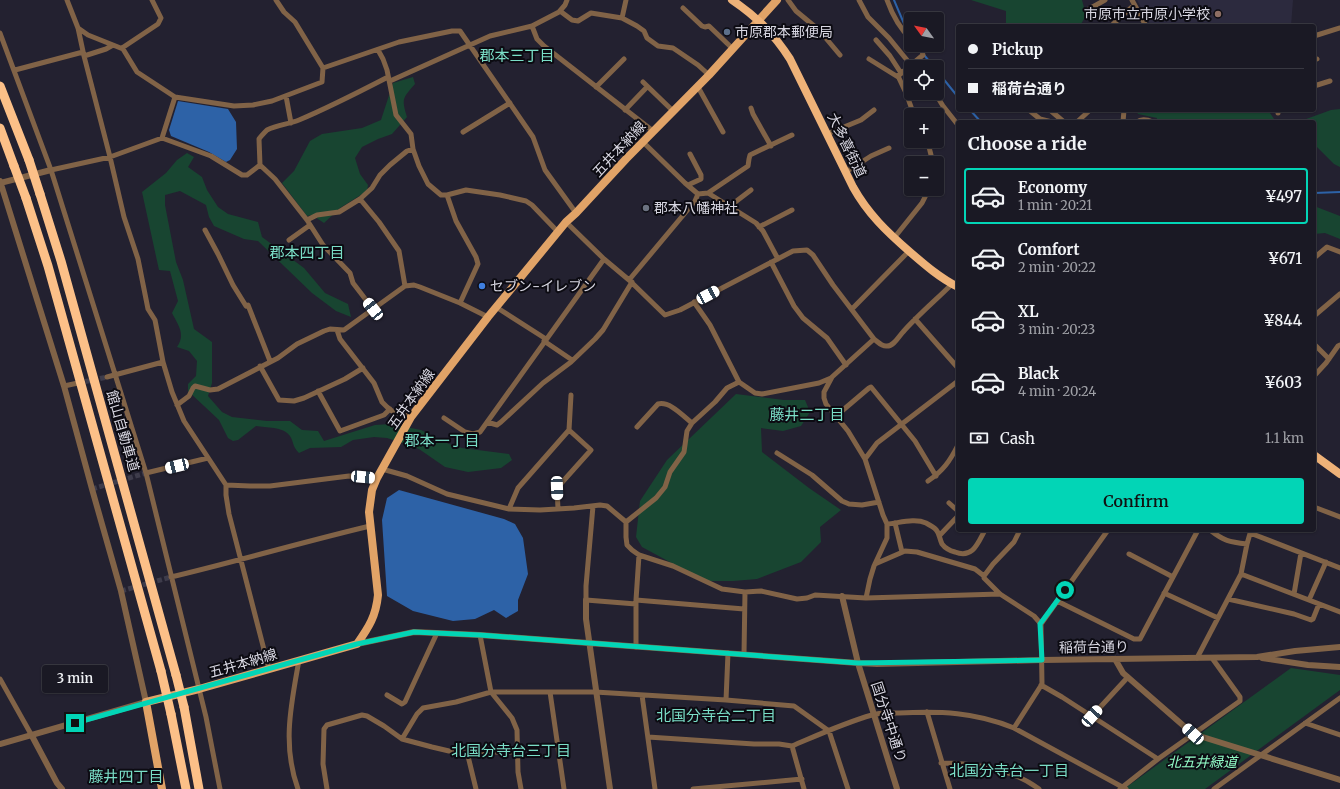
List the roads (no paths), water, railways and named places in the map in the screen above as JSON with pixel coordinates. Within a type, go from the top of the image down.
[{"type":"highway","name":"大多喜街道","points":[[732,0],[759,20],[775,38],[790,59],[865,207],[881,226],[927,267],[955,286]]},
{"type":"highway","name":"館山自動車道","points":[[0,86],[40,194],[61,261],[176,675],[184,707],[199,789]]},
{"type":"highway","name":"館山自動車道","points":[[0,128],[26,198],[48,266],[161,671],[186,789]]},
{"type":"highway","points":[[1316,456],[1340,474]]},
{"type":"main road","name":"五井本納線","points":[[146,702],[199,689],[357,644],[373,620],[378,595],[369,512],[372,490],[377,478],[411,417],[488,317],[566,222],[653,131],[698,87],[777,0]]},
{"type":"main road","points":[[146,702],[162,789]]},
{"type":"street","points":[[67,0],[78,28],[83,54],[124,217],[138,259],[148,309],[155,320],[163,362],[177,405],[184,421],[226,485],[229,514],[269,669]]},
{"type":"street","points":[[122,48],[158,24],[161,18],[152,0]]},
{"type":"street","points":[[78,28],[88,35],[122,48],[137,72],[174,97],[234,106],[253,105],[286,96],[322,82],[323,68],[295,22],[284,12],[276,0]]},
{"type":"street","points":[[373,309],[353,283],[350,273],[322,245],[309,223],[275,179],[260,165],[259,139],[266,131],[291,123],[490,36],[532,26],[560,11],[567,0]]},
{"type":"street","points":[[622,18],[626,0]]},
{"type":"street","points":[[788,0],[796,11],[818,30],[840,55]]},
{"type":"street","points":[[859,0],[868,17],[889,38],[904,60]]},
{"type":"street","points":[[887,0],[891,10],[904,31]]},
{"type":"street","points":[[1089,10],[1105,0]]},
{"type":"street","points":[[1112,24],[1133,2],[1144,24]]},
{"type":"street","points":[[684,8],[702,26],[709,26],[733,49]]},
{"type":"street","points":[[560,11],[572,20],[578,21],[590,13],[622,18],[644,31],[647,38],[658,46],[673,48],[698,65],[709,75]]},
{"type":"street","points":[[532,26],[537,39],[544,46],[653,131]]},
{"type":"street","points":[[1316,35],[1340,28]]},
{"type":"street","points":[[323,68],[399,42],[457,30],[460,31],[533,137],[545,170],[576,213]]},
{"type":"street","points":[[0,33],[51,170],[146,473],[199,689],[220,789]]},
{"type":"street","points":[[876,40],[890,56],[900,75],[911,108]]},
{"type":"street","points":[[15,70],[106,49],[113,45]]},
{"type":"street","points":[[378,50],[383,59],[389,79],[396,116],[411,134],[413,149],[428,184],[441,195],[466,190],[519,199],[532,205],[558,232]]},
{"type":"street","points":[[917,60],[923,55],[922,52]]},
{"type":"street","points":[[596,87],[624,59]]},
{"type":"street","points":[[869,59],[900,75]]},
{"type":"street","points":[[900,75],[904,71]]},
{"type":"street","points":[[1316,86],[1330,81]]},
{"type":"street","points":[[625,110],[645,84],[673,111]]},
{"type":"street","points":[[698,87],[724,132]]},
{"type":"street","points":[[286,96],[291,123]]},
{"type":"street","points":[[162,138],[174,97]]},
{"type":"street","points":[[939,100],[956,122]]},
{"type":"street","points":[[463,132],[510,103]]},
{"type":"street","points":[[751,108],[771,146]]},
{"type":"street","points":[[827,134],[861,120],[874,110]]},
{"type":"street","points":[[1031,112],[1040,119],[1044,120]]},
{"type":"street","points":[[1052,112],[1062,120]]},
{"type":"street","points":[[1078,120],[1088,112]]},
{"type":"street","points":[[643,142],[698,194],[708,193],[748,166],[750,155],[792,135]]},
{"type":"street","points":[[0,744],[146,702],[121,591],[64,386],[0,183],[110,157],[162,138],[211,156],[242,175],[247,175],[260,165]]},
{"type":"street","points":[[846,172],[871,156],[889,148]]},
{"type":"street","points":[[289,240],[317,215],[338,212],[360,199],[372,188],[380,175],[390,165],[407,151],[413,149]]},
{"type":"street","points":[[688,185],[701,179],[701,175],[690,154]]},
{"type":"street","points":[[730,206],[751,190]]},
{"type":"street","points":[[708,193],[756,223],[778,258]]},
{"type":"street","points":[[487,422],[497,425],[501,422],[543,383],[572,360],[603,330],[631,281],[695,201],[698,194]]},
{"type":"street","points":[[447,195],[456,221],[476,257],[478,264],[460,303]]},
{"type":"street","points":[[894,238],[922,204],[926,196]]},
{"type":"street","points":[[360,199],[379,222],[399,251],[405,286]]},
{"type":"street","points":[[759,227],[792,210]]},
{"type":"street","points":[[566,222],[604,259],[631,281],[665,315],[670,314],[793,251],[807,250],[813,255],[833,285],[874,339],[886,347],[890,346],[915,319],[955,286]]},
{"type":"street","points":[[205,230],[232,285],[247,305],[270,361]]},
{"type":"street","points":[[1316,256],[1327,248],[1340,252]]},
{"type":"street","points":[[852,309],[909,251]]},
{"type":"street","points":[[444,418],[465,432],[473,434],[480,432],[604,259]]},
{"type":"street","points":[[771,262],[794,306],[803,318],[827,338],[846,365]]},
{"type":"street","points":[[177,405],[189,396],[195,386],[210,390],[218,389],[270,361],[297,344],[324,331],[330,329],[344,330],[405,286],[414,285],[420,287],[460,303],[488,317]]},
{"type":"street","points":[[1316,314],[1340,294]]},
{"type":"street","points":[[694,302],[710,325],[739,382],[755,393],[762,394],[819,384],[832,378]]},
{"type":"street","points":[[496,307],[572,360]]},
{"type":"street","points":[[915,319],[956,366]]},
{"type":"street","points":[[337,330],[340,339],[374,383],[382,402],[390,409],[411,417]]},
{"type":"street","points":[[866,598],[875,564],[887,538],[887,524],[865,459],[848,431],[826,404],[824,398],[825,388],[832,378],[874,339]]},
{"type":"street","points":[[1316,374],[1340,345]]},
{"type":"street","points":[[1316,346],[1329,359]]},
{"type":"street","points":[[107,376],[163,362]]},
{"type":"street","points":[[260,366],[280,400],[294,401],[345,379],[363,368]]},
{"type":"street","points":[[626,522],[656,498],[666,487],[670,472],[684,452],[687,431],[692,423],[715,402],[727,388],[739,382]]},
{"type":"street","points":[[64,386],[78,383]]},
{"type":"street","points":[[865,459],[877,443],[956,383]]},
{"type":"street","points":[[952,386],[956,389]]},
{"type":"street","points":[[836,416],[871,387],[915,441],[936,476]]},
{"type":"street","points":[[318,391],[340,431],[384,415],[390,409]]},
{"type":"street","points":[[510,509],[518,488],[569,430],[570,395]]},
{"type":"street","points":[[637,427],[658,404],[663,403],[669,405],[692,423]]},
{"type":"street","points":[[558,509],[557,488],[591,450],[569,430]]},
{"type":"street","points":[[928,481],[940,473],[956,448]]},
{"type":"street","points":[[777,453],[812,475],[842,501],[849,504],[862,505],[879,502]]},
{"type":"street","points":[[146,473],[208,458]]},
{"type":"street","points":[[382,469],[407,476],[447,494],[510,509],[558,509],[600,505],[607,506],[626,522],[627,544],[632,550],[639,555],[673,566],[722,589],[745,592],[761,591],[797,599],[815,595],[866,598],[1000,594]]},
{"type":"street","points":[[226,485],[270,486],[349,476],[377,478]]},
{"type":"street","points":[[949,503],[956,509]]},
{"type":"street","points":[[593,506],[586,586],[586,619],[610,789]]},
{"type":"street","points":[[1316,508],[1340,518]]},
{"type":"street","points":[[940,535],[956,518]]},
{"type":"street","points":[[887,524],[911,521],[925,522],[939,533],[943,545],[946,548],[962,555],[971,552],[975,548],[984,532]]},
{"type":"street","points":[[895,523],[902,552]]},
{"type":"street","points":[[171,577],[370,526]]},
{"type":"street","points":[[984,576],[1014,542],[1019,532]]},
{"type":"street","points":[[1040,624],[1107,532]]},
{"type":"street","points":[[1057,602],[1134,639],[1140,639],[1197,532]]},
{"type":"street","points":[[1213,532],[1232,543],[1247,544]]},
{"type":"street","points":[[1197,658],[1241,574],[1251,532],[1340,568]]},
{"type":"street","points":[[875,564],[905,550],[976,569],[1000,594],[1034,616],[1040,624],[1042,660],[1041,685],[1014,728]]},
{"type":"street","points":[[1294,594],[1301,553]]},
{"type":"street","points":[[1129,554],[1173,577]]},
{"type":"street","points":[[636,647],[636,602],[639,555]]},
{"type":"street","points":[[1309,600],[1326,562]]},
{"type":"street","points":[[1241,574],[1340,612]]},
{"type":"street","points":[[744,654],[745,592]]},
{"type":"street","points":[[1164,594],[1218,618]]},
{"type":"street","name":"国分寺中通り","points":[[842,596],[858,663],[897,789]]},
{"type":"street","points":[[586,600],[744,609]]},
{"type":"street","points":[[1228,600],[1294,614],[1311,620],[1313,620],[1319,604]]},
{"type":"street","name":"稲荷台通り","points":[[357,644],[414,632],[480,635],[858,663],[1257,657],[1294,651],[1340,647]]},
{"type":"street","points":[[387,695],[402,704],[405,702],[437,633]]},
{"type":"street","points":[[480,635],[491,692],[512,718],[517,730],[518,772],[521,789]]},
{"type":"street","points":[[726,700],[728,653]]},
{"type":"street","name":"稲荷台通り","points":[[1257,657],[1308,665],[1340,668]]},
{"type":"street","points":[[648,738],[792,746],[874,714],[950,712],[996,721],[1014,728],[1122,788],[1158,759],[1240,701],[1240,697],[1212,658]]},
{"type":"street","points":[[1115,659],[1123,673],[1193,734],[1259,756],[1340,780]]},
{"type":"street","points":[[298,789],[289,756],[288,737],[290,708],[299,660]]},
{"type":"street","points":[[1092,716],[1128,677]]},
{"type":"street","points":[[0,679],[57,783],[62,789]]},
{"type":"street","points":[[1041,685],[1158,759]]},
{"type":"street","points":[[402,739],[417,714],[423,708],[456,702],[491,692],[596,692],[794,706],[830,731],[848,789]]},
{"type":"street","points":[[550,692],[564,789]]},
{"type":"street","points":[[642,695],[655,789]]},
{"type":"street","points":[[1214,789],[1340,698]]},
{"type":"street","points":[[927,712],[950,789]]},
{"type":"street","points":[[327,789],[323,764],[324,729],[327,725],[362,715],[384,726],[402,739],[449,751],[517,752]]},
{"type":"street","points":[[1305,723],[1340,735]]},
{"type":"street","points":[[792,746],[804,789]]},
{"type":"street","points":[[467,752],[476,789]]},
{"type":"street","points":[[941,763],[965,763],[991,767],[1016,775],[1039,789]]},
{"type":"street","points":[[693,789],[802,779]]},
{"type":"water","points":[[178,101],[228,109],[236,122],[237,149],[230,160],[226,162],[209,152],[171,136],[169,130]]},
{"type":"water","points":[[399,490],[504,519],[515,524],[523,538],[528,574],[518,600],[518,611],[506,618],[494,610],[475,619],[453,621],[413,611],[387,596],[382,520],[387,498]]},
{"type":"waterway","points":[[894,0],[904,24]]},
{"type":"waterway","points":[[924,55],[928,60]]},
{"type":"waterway","points":[[944,80],[956,95]]},
{"type":"waterway","points":[[972,112],[979,120]]},
{"type":"waterway","points":[[1316,193],[1340,192]]},
{"type":"tunnel","points":[[78,383],[107,377]]},
{"type":"tunnel","points":[[92,489],[146,473]]},
{"type":"tunnel","points":[[121,591],[171,577]]},
{"type":"place","name":"市原市立市原小学校","points":[[1218,14]]},
{"type":"place","name":"市原郡本郵便局","points":[[727,32]]},
{"type":"place","name":"郡本八幡神社","points":[[646,208]]},
{"type":"place","name":"セブン-イレブン","points":[[482,286]]},
{"type":"district","name":"郡本三丁目","points":[[517,56]]},
{"type":"district","name":"郡本四丁目","points":[[307,253]]},
{"type":"district","name":"藤井二丁目","points":[[807,415]]},
{"type":"district","name":"郡本一丁目","points":[[442,441]]},
{"type":"district","name":"北国分寺台二丁目","points":[[716,716]]},
{"type":"district","name":"北国分寺台三丁目","points":[[511,751]]},
{"type":"district","name":"北国分寺台一丁目","points":[[1009,771]]},
{"type":"district","name":"藤井四丁目","points":[[126,777]]},
{"type":"park label","name":"北五井緑道","points":[[1202,762]]}]
